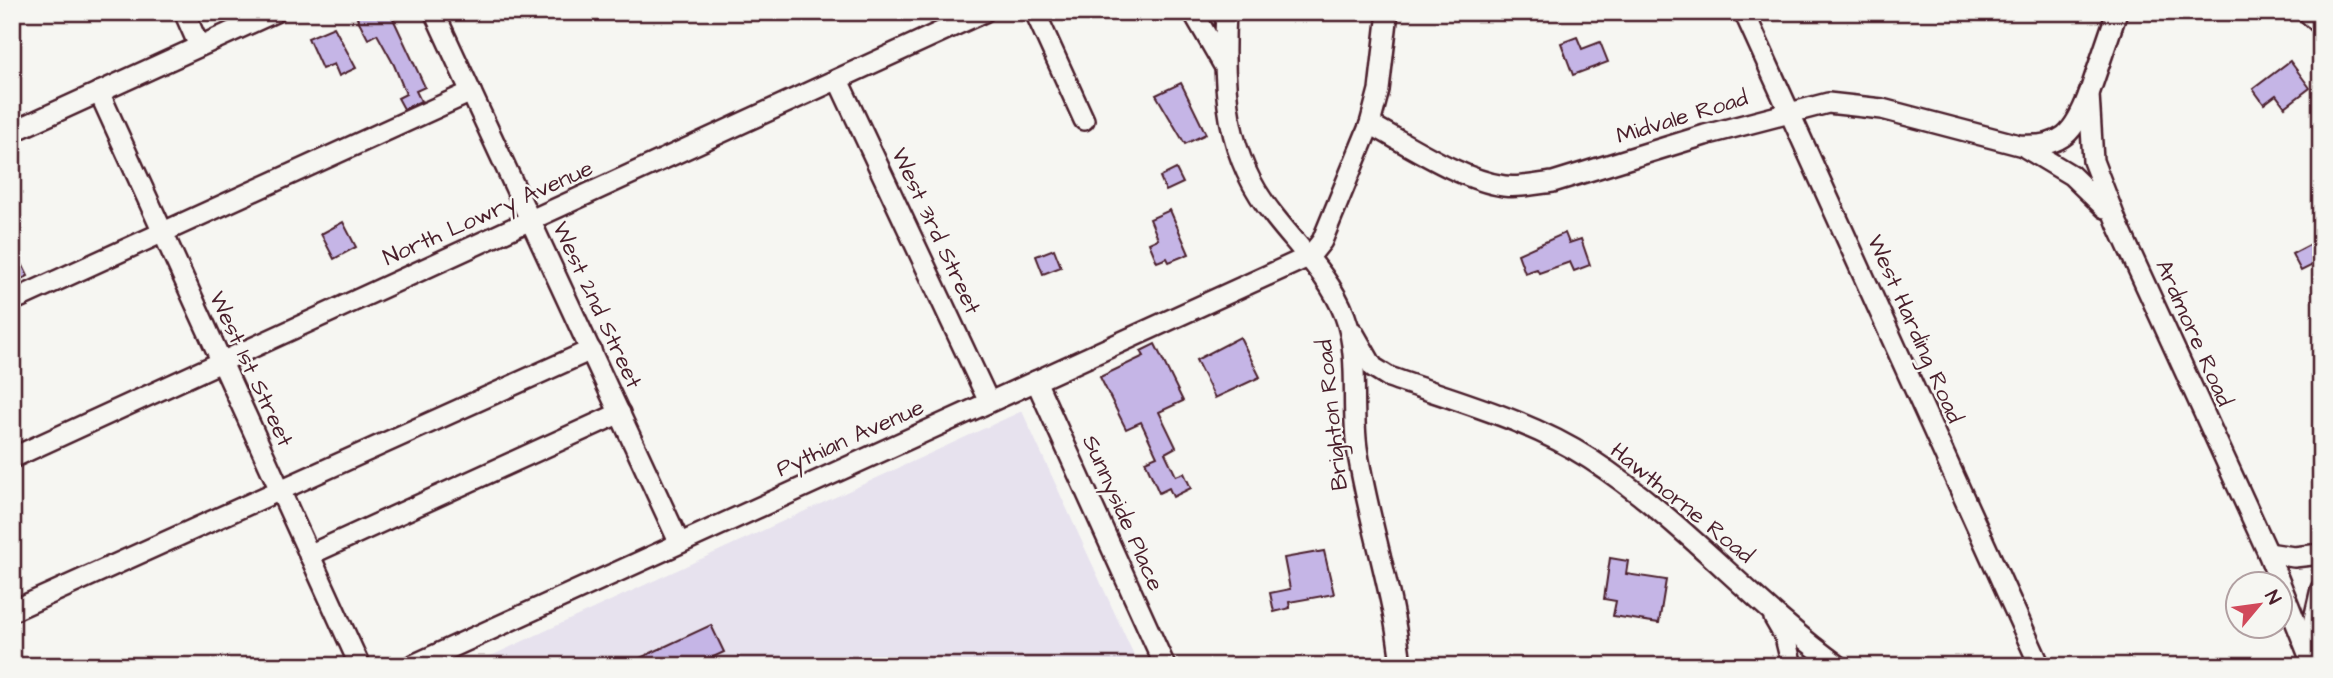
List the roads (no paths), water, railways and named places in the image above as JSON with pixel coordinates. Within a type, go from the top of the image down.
[{"type":"street","points":[[184,12],[200,46]]},
{"type":"street","points":[[12,132],[275,12]]},
{"type":"street","name":"West 2nd Street","points":[[435,12],[679,542]]},
{"type":"street","name":"North Lowry Avenue","points":[[12,458],[984,12]]},
{"type":"street","points":[[1035,12],[1084,120]]},
{"type":"street","points":[[1193,12],[1223,64]]},
{"type":"street","name":"Brighton Road","points":[[1226,12],[1223,64],[1227,113],[1245,172],[1275,218],[1310,256],[1345,316],[1350,337],[1357,443],[1364,493],[1401,666]]},
{"type":"street","points":[[1310,256],[1322,241],[1370,124],[1379,90],[1388,12]]},
{"type":"street","name":"West Harding Road","points":[[1744,12],[2040,666]]},
{"type":"street","name":"Ardmore Road","points":[[2118,12],[2089,94],[2093,161],[2117,223],[2269,554],[2313,666]]},
{"type":"street","points":[[2307,12],[2321,25]]},
{"type":"street","name":"West 3rd Street","points":[[838,80],[989,402]]},
{"type":"street","name":"West 1st Street","points":[[99,92],[360,666]]},
{"type":"street","points":[[12,301],[471,92]]},
{"type":"street","name":"Midvale Road","points":[[2019,145],[2041,147],[2065,136],[2074,128],[2089,94]]},
{"type":"street","name":"Midvale Road","points":[[1370,124],[1483,181],[1505,186],[1528,186],[1553,182],[1789,111],[1828,103],[1848,103],[1882,109],[2019,145],[2044,156],[2093,194],[2117,223]]},
{"type":"street","name":"Pythian Avenue","points":[[411,666],[443,659],[679,542],[1310,256]]},
{"type":"street","name":"Hawthorne Road","points":[[1345,316],[1373,367],[1389,377],[1524,425],[1588,458],[1631,488],[1839,666]]},
{"type":"street","points":[[12,611],[591,350]]},
{"type":"street","name":"Sunnyside Place","points":[[1036,381],[1166,666]]},
{"type":"street","points":[[309,555],[620,412]]},
{"type":"street","points":[[2269,554],[2321,554]]},
{"type":"street","points":[[2313,666],[2314,619],[2321,589]]},
{"type":"street","points":[[1761,600],[1786,637],[1792,666]]}]
